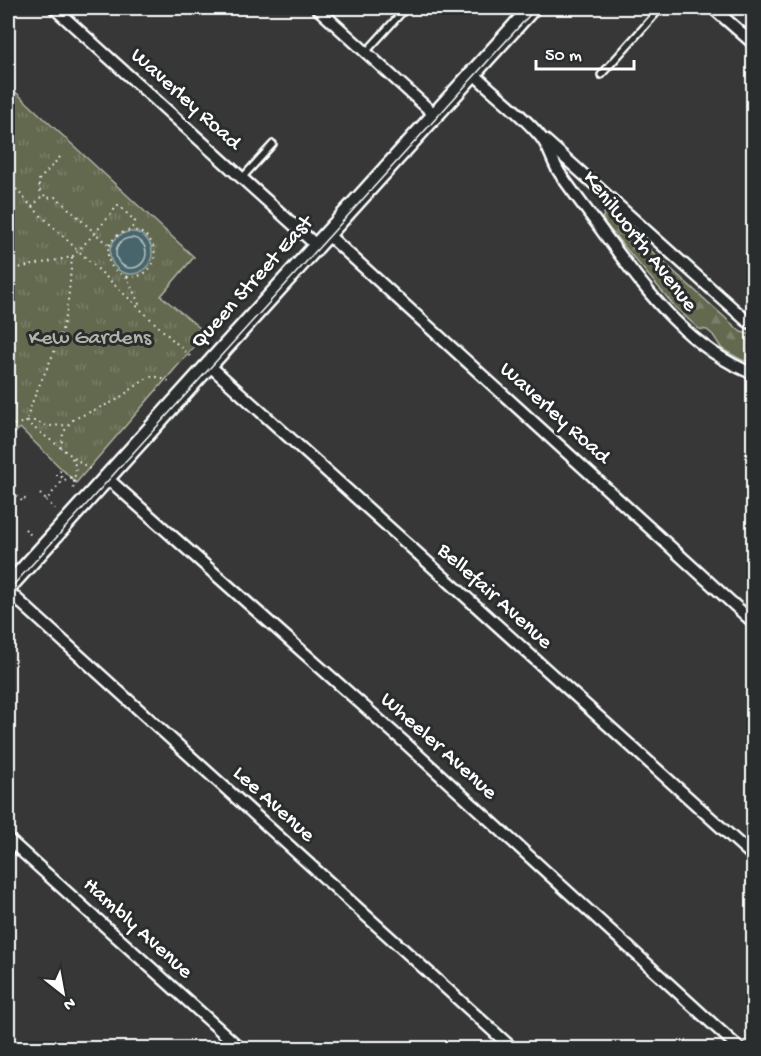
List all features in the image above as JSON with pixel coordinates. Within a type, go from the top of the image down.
[{"type":"main road","name":"Queen Street East","points":[[8,589],[532,8]]},
{"type":"street","name":"Waverley Road","points":[[54,8],[242,178],[322,240],[753,622]]},
{"type":"street","points":[[317,8],[435,115]]},
{"type":"street","points":[[713,8],[753,44]]},
{"type":"street","name":"Kenilworth Avenue","points":[[473,73],[541,137],[753,324]]},
{"type":"street","name":"Kenilworth Avenue","points":[[541,137],[558,171],[626,263],[666,312],[710,351],[753,374]]},
{"type":"street","name":"Bellefair Avenue","points":[[209,366],[753,857]]},
{"type":"street","name":"Wheeler Avenue","points":[[107,478],[403,741],[739,1048]]},
{"type":"street","name":"Lee Avenue","points":[[8,589],[512,1048]]},
{"type":"street","name":"Hambly Avenue","points":[[8,839],[240,1048]]},
{"type":"lane","points":[[366,52],[406,8]]},
{"type":"lane","points":[[601,75],[661,8]]},
{"type":"lane","points":[[242,178],[273,144]]},
{"type":"path","points":[[60,157],[39,180],[39,190],[47,198],[56,197],[109,246]]},
{"type":"path","points":[[8,180],[32,207],[193,359]]},
{"type":"path","points":[[32,207],[44,194]]},
{"type":"path","points":[[8,270],[72,257],[118,206],[135,221],[131,230]]},
{"type":"path","points":[[131,230],[145,234],[154,248],[154,262],[150,270],[143,275],[127,278],[121,276],[112,267],[107,257],[109,246],[113,238],[121,232],[131,230]]},
{"type":"path","points":[[26,422],[31,403],[65,322],[72,257]]},
{"type":"path","points":[[127,278],[140,307]]},
{"type":"path","points":[[61,448],[63,434],[74,419],[115,401],[147,378],[154,376],[171,382]]},
{"type":"path","points":[[26,422],[91,470]]},
{"type":"path","points":[[8,426],[26,422],[48,426],[68,425]]},
{"type":"path","points":[[71,456],[76,467],[73,490]]},
{"type":"path","points":[[61,471],[57,472],[57,476],[65,478],[75,476]]},
{"type":"path","points":[[46,500],[53,494],[57,484],[65,478]]},
{"type":"path","points":[[8,487],[23,502],[26,497]]},
{"type":"path","points":[[40,494],[56,508]]},
{"type":"path","points":[[25,529],[31,535]]},
{"type":"green space","name":"Kew Gardens","points":[[8,85],[194,257],[161,296],[206,333],[76,483],[20,428],[8,440]]},
{"type":"green space","points":[[608,212],[741,332],[753,335],[753,364],[722,349],[713,335],[707,330],[699,329],[676,308],[602,220],[604,213]]},
{"type":"water","points":[[131,232],[139,233],[146,238],[151,245],[151,261],[146,268],[139,273],[131,274],[123,273],[116,268],[111,261],[110,253],[111,245],[116,238],[123,233]]},
{"type":"tram line","points":[[8,591],[536,8]]}]
